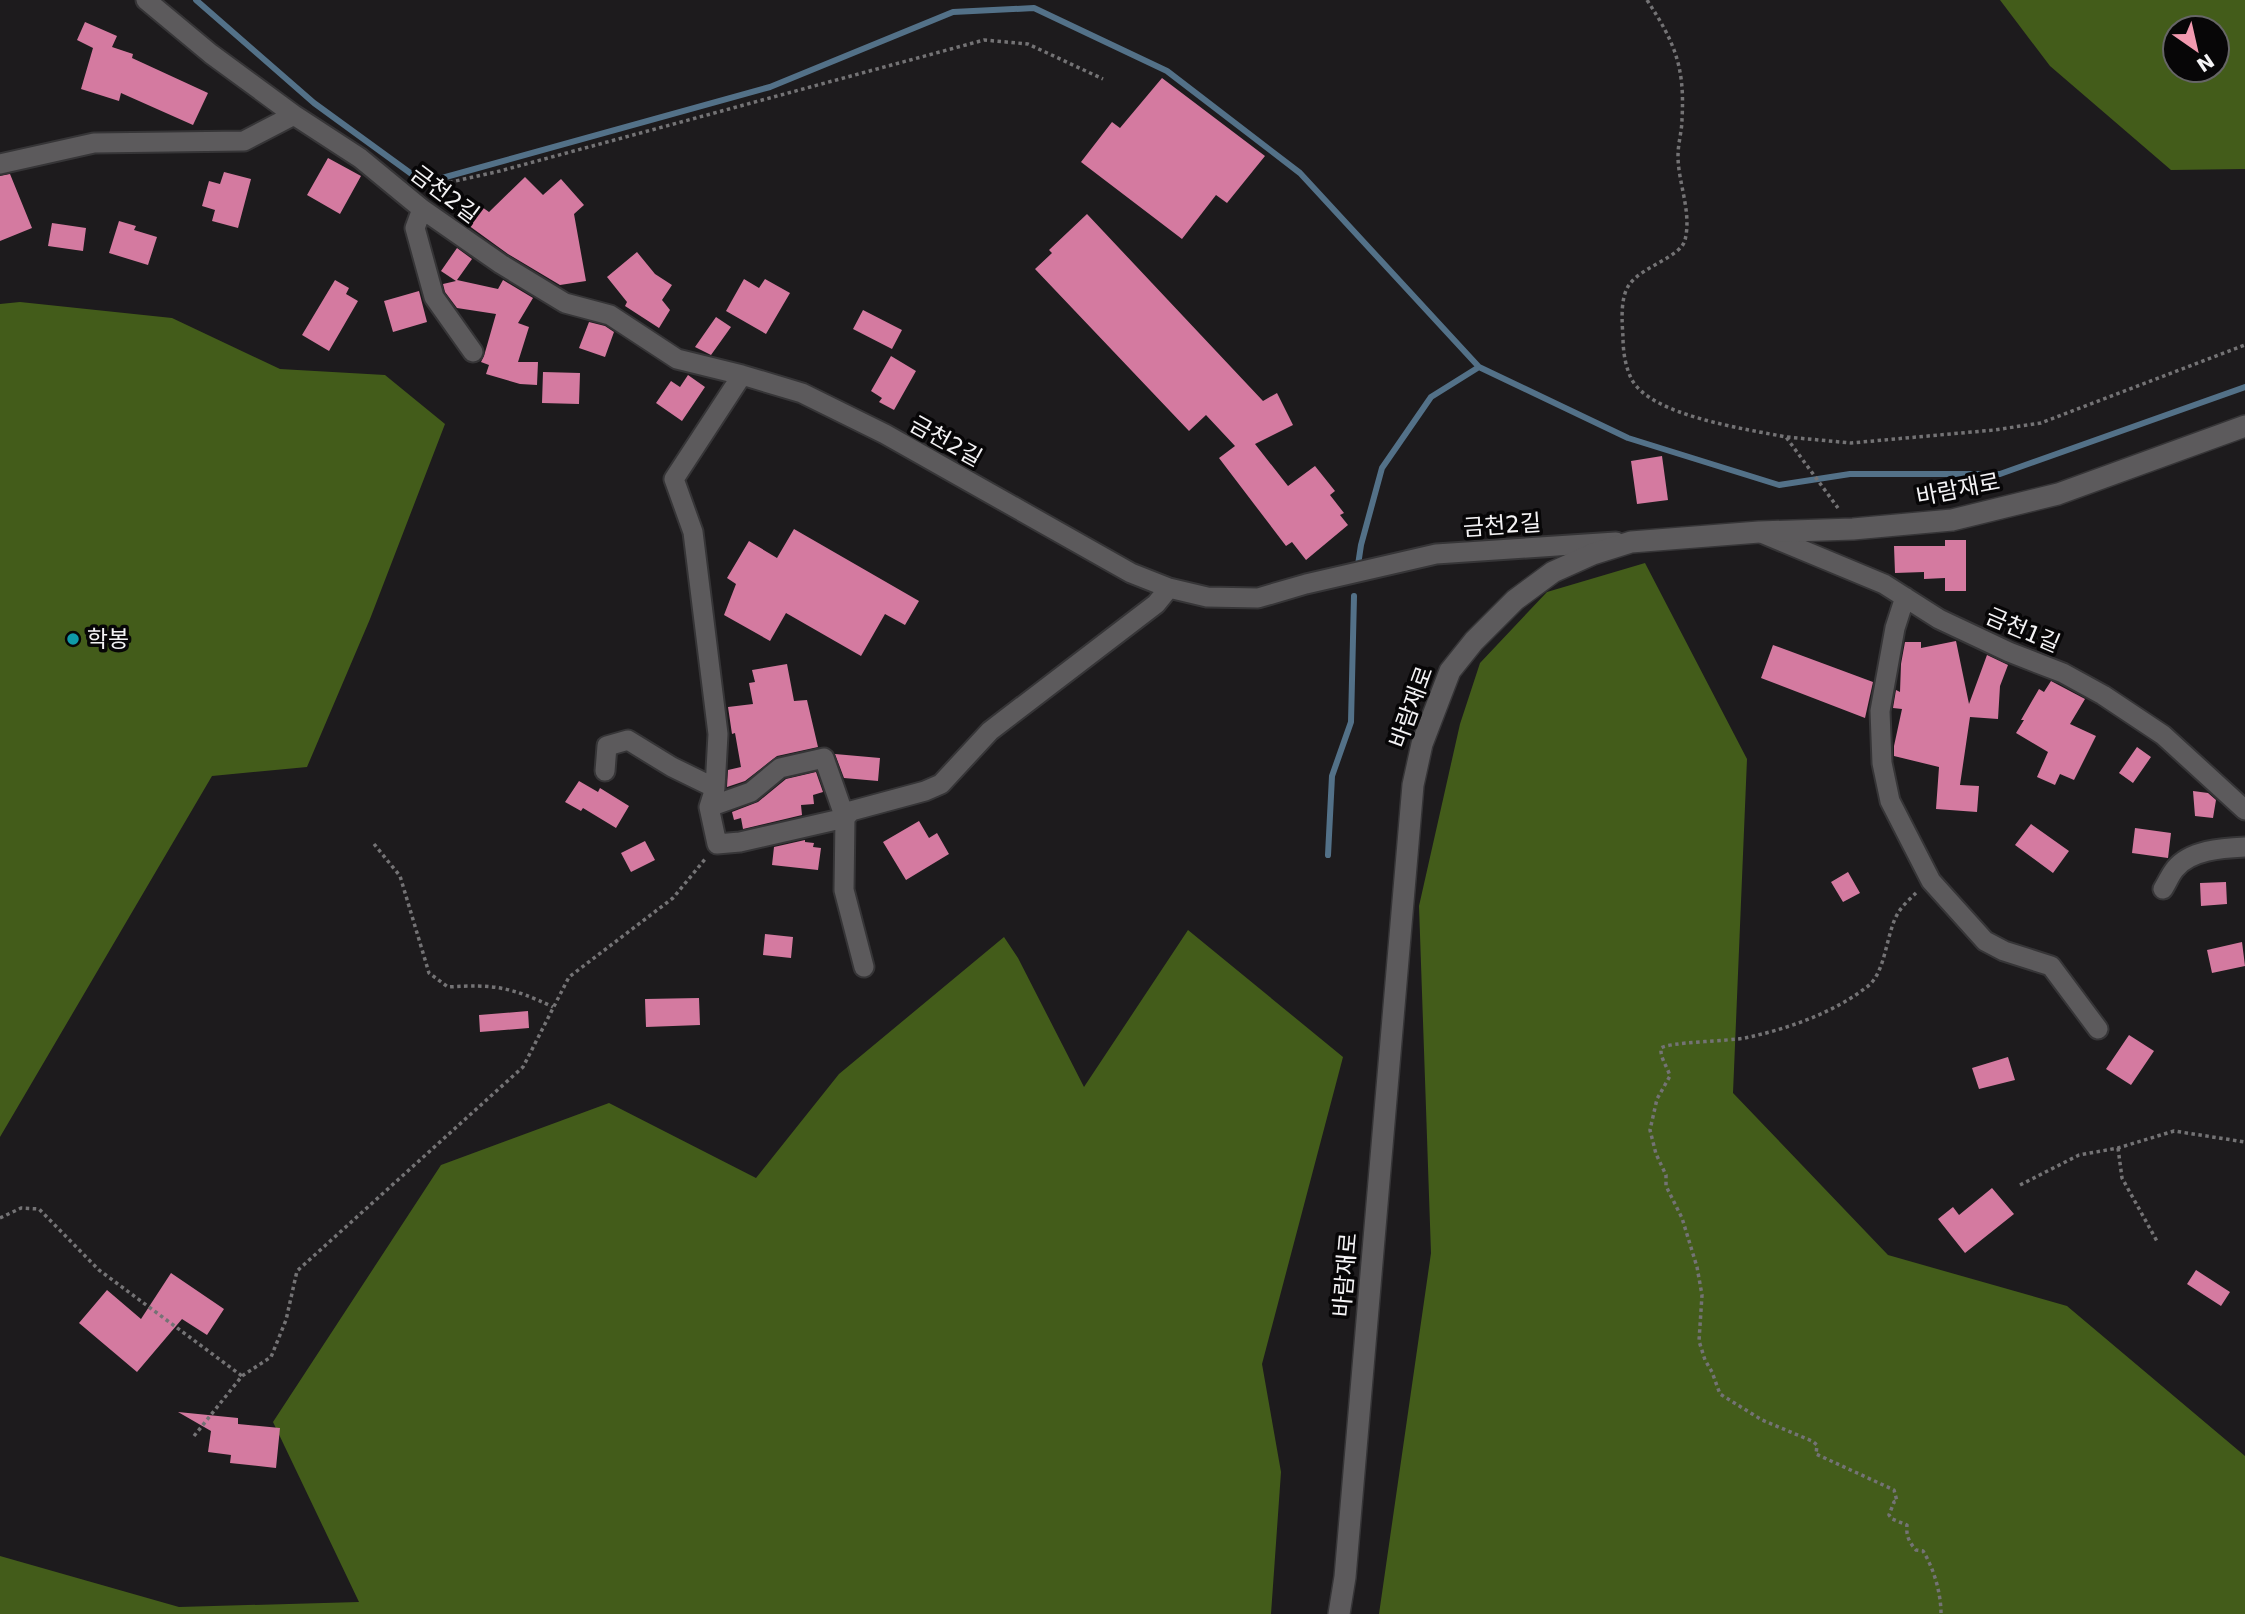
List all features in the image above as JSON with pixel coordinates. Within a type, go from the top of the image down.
[{"type":"street","name":"금천2길","points":[[146,0],[211,54],[294,115],[360,158],[422,209],[501,264],[565,303],[610,315],[677,359],[802,393],[885,434],[1131,573],[1169,588],[1208,597],[1258,598],[1436,554],[1631,542]]},
{"type":"street","points":[[0,164],[94,143],[244,141],[294,115]]},
{"type":"street","points":[[422,209],[415,228],[434,297],[473,352]]},
{"type":"street","points":[[742,375],[674,479],[693,532],[718,734],[715,788],[709,807],[717,844],[740,842],[845,818],[851,811],[925,792],[941,784],[990,731],[1156,604],[1169,588]]},
{"type":"street","name":"바람재로","points":[[1339,1614],[1345,1577],[1413,785],[1422,744],[1450,671],[1474,641],[1515,600],[1553,572],[1631,542],[1759,532],[1853,529],[1952,520],[2058,494],[2245,426]]},
{"type":"street","name":"금천1길","points":[[1759,532],[1884,584],[1938,619],[2009,652],[2063,673],[2104,695],[2163,735],[2245,810]]},
{"type":"street","points":[[1905,597],[1895,628],[1880,710],[1882,763],[1890,801],[1931,881],[1985,941],[2004,951],[2051,966],[2098,1029]]},
{"type":"street","points":[[605,771],[607,746],[628,740],[672,767],[715,788]]},
{"type":"street","points":[[709,807],[751,792],[780,768],[824,758],[845,818],[844,890],[864,967]]},
{"type":"street","points":[[2163,890],[2176,868],[2187,859],[2211,849],[2245,847]]},
{"type":"path","points":[[1647,0],[1674,44],[1683,79],[1678,155],[1687,220],[1685,243],[1672,255],[1636,274],[1626,290],[1622,320],[1623,355],[1632,380],[1647,397],[1668,408],[1720,424],[1786,436],[1851,443],[2041,423],[2245,345]]},
{"type":"path","points":[[422,209],[442,184],[500,171],[984,40],[1028,44],[1103,79]]},
{"type":"path","points":[[1786,436],[1826,491]]},
{"type":"path","points":[[374,844],[400,876],[429,973],[447,987],[483,985],[520,991],[553,1007]]},
{"type":"path","points":[[194,1436],[242,1376],[271,1357],[286,1320],[297,1271],[523,1067],[569,977],[673,898],[717,844]]},
{"type":"path","points":[[1931,881],[1898,913],[1877,975],[1870,985],[1837,1007],[1746,1038],[1666,1044],[1661,1048],[1661,1055],[1670,1076],[1657,1099],[1650,1130],[1656,1154],[1666,1175],[1666,1186],[1682,1218],[1698,1267],[1702,1295],[1699,1341],[1720,1394],[1762,1420],[1812,1441],[1817,1446],[1816,1454],[1894,1490],[1897,1501],[1894,1502],[1889,1515],[1907,1525],[1906,1534],[1911,1544],[1916,1550],[1923,1551],[1930,1563],[1941,1602],[1941,1614]]},
{"type":"path","points":[[2020,1185],[2079,1155],[2118,1148],[2174,1131],[2245,1142]]},
{"type":"path","points":[[2118,1148],[2122,1178],[2158,1243]]},
{"type":"path","points":[[0,1218],[21,1208],[39,1209],[99,1270],[242,1376]]},
{"type":"green space","points":[[2000,0],[2245,0],[2245,169],[2171,170],[2050,66]]},
{"type":"green space","points":[[20,302],[172,318],[280,369],[385,375],[445,424],[370,619],[307,767],[212,776],[0,1137],[0,304]]},
{"type":"green space","points":[[1645,563],[1747,759],[1733,1093],[1888,1255],[2067,1306],[2245,1456],[2245,1614],[1379,1614],[1431,1253],[1419,906],[1460,724],[1480,663],[1547,592]]},
{"type":"green space","points":[[1188,930],[1343,1057],[1262,1364],[1281,1472],[1271,1614],[0,1614],[0,1556],[179,1607],[359,1602],[273,1422],[441,1165],[609,1103],[756,1178],[839,1074],[1004,937],[1018,958],[1084,1087]]},
{"type":"building","points":[[85,22],[117,36],[112,47],[133,54],[132,58],[208,93],[193,125],[121,93],[119,101],[81,89],[93,48],[77,40]]},
{"type":"building","points":[[1162,78],[1265,156],[1227,203],[1216,195],[1182,239],[1081,162],[1112,122],[1120,128]]},
{"type":"building","points":[[328,158],[361,176],[340,214],[307,195]]},
{"type":"building","points":[[224,172],[251,179],[238,228],[212,221],[215,210],[202,206],[209,181],[220,184]]},
{"type":"building","points":[[10,174],[32,228],[0,241],[0,176]]},
{"type":"building","points":[[525,177],[543,195],[561,179],[584,205],[574,214],[586,281],[560,285],[508,254],[468,225],[482,207],[489,212]]},
{"type":"building","points":[[1087,214],[1263,401],[1277,393],[1293,425],[1255,444],[1288,486],[1315,466],[1335,491],[1330,495],[1344,513],[1340,515],[1348,525],[1306,560],[1292,542],[1286,546],[1219,458],[1235,446],[1206,415],[1189,431],[1035,269],[1052,253],[1049,250]]},
{"type":"building","points":[[119,221],[136,226],[134,230],[157,237],[148,265],[109,253]]},
{"type":"building","points":[[52,223],[86,228],[83,251],[48,246]]},
{"type":"building","points":[[457,248],[472,259],[457,280],[498,289],[503,280],[533,298],[518,323],[529,327],[518,362],[538,362],[537,385],[520,384],[486,374],[489,365],[481,362],[496,314],[457,308],[445,292],[443,284],[456,281],[441,271]]},
{"type":"building","points":[[637,252],[655,274],[672,285],[662,300],[670,310],[659,328],[625,306],[627,302],[607,277]]},
{"type":"building","points":[[744,279],[759,288],[765,279],[790,293],[766,334],[726,311]]},
{"type":"building","points":[[335,280],[349,288],[346,294],[358,301],[329,351],[302,335]]},
{"type":"building","points":[[419,291],[427,322],[393,332],[384,301]]},
{"type":"building","points":[[863,310],[902,330],[892,349],[853,329]]},
{"type":"building","points":[[716,317],[731,327],[711,355],[695,347]]},
{"type":"building","points":[[589,322],[605,326],[614,332],[605,357],[579,348]]},
{"type":"building","points":[[891,356],[916,371],[894,410],[879,402],[882,398],[871,391]]},
{"type":"building","points":[[543,372],[580,373],[579,404],[542,403]]},
{"type":"building","points":[[688,375],[705,387],[682,421],[656,403],[671,381],[680,387]]},
{"type":"building","points":[[1662,456],[1668,500],[1637,504],[1631,461]]},
{"type":"building","points":[[794,529],[919,601],[905,625],[885,614],[861,656],[786,613],[770,641],[724,615],[736,584],[727,578],[749,541],[777,558]]},
{"type":"building","points":[[1945,540],[1966,540],[1966,591],[1945,591],[1945,578],[1924,579],[1924,572],[1895,573],[1894,546],[1945,546]]},
{"type":"building","points":[[1956,641],[1969,704],[1987,655],[2008,665],[2000,686],[1998,719],[1970,717],[1960,785],[1979,786],[1977,812],[1936,809],[1939,767],[1894,756],[1902,709],[1893,708],[1896,690],[1900,692],[1905,642],[1921,642],[1921,648]]},
{"type":"building","points":[[1773,645],[1873,682],[1865,718],[1761,678]]},
{"type":"building","points":[[787,664],[794,701],[807,700],[818,747],[777,756],[745,781],[727,787],[728,770],[741,767],[728,707],[753,704],[749,683],[755,682],[752,670]]},
{"type":"building","points":[[2051,681],[2085,699],[2070,724],[2096,736],[2074,780],[2060,774],[2055,785],[2037,777],[2048,752],[2016,733],[2039,689],[2044,692]]},
{"type":"building","points":[[2137,747],[2151,757],[2133,783],[2119,773]]},
{"type":"building","points":[[835,754],[880,758],[878,781],[844,778]]},
{"type":"building","points":[[816,772],[823,792],[813,795],[814,804],[801,805],[802,815],[743,829],[741,818],[734,820],[732,812],[758,802],[786,779]]},
{"type":"building","points":[[579,781],[598,792],[600,788],[629,806],[616,828],[583,808],[581,811],[565,802]]},
{"type":"building","points":[[2193,791],[2208,793],[2216,800],[2213,818],[2195,816]]},
{"type":"building","points":[[919,821],[929,838],[937,833],[949,854],[906,880],[883,842]]},
{"type":"building","points":[[2031,824],[2069,851],[2053,873],[2015,845]]},
{"type":"building","points":[[2135,828],[2171,833],[2168,858],[2132,853]]},
{"type":"building","points":[[805,840],[814,843],[813,847],[821,848],[818,870],[772,865],[774,847]]},
{"type":"building","points":[[645,841],[655,860],[631,872],[621,853]]},
{"type":"building","points":[[1848,872],[1860,893],[1843,902],[1831,882]]},
{"type":"building","points":[[2226,882],[2227,904],[2201,906],[2200,883]]},
{"type":"building","points":[[765,934],[793,937],[791,958],[763,955]]},
{"type":"building","points":[[2242,942],[2245,966],[2212,973],[2207,950]]},
{"type":"building","points":[[699,998],[700,1025],[646,1027],[645,999]]},
{"type":"building","points":[[528,1011],[529,1028],[480,1032],[479,1015]]},
{"type":"building","points":[[2129,1035],[2154,1051],[2131,1085],[2106,1069]]},
{"type":"building","points":[[2008,1057],[2015,1080],[1979,1089],[1972,1068]]},
{"type":"building","points":[[1992,1188],[2014,1214],[1965,1253],[1938,1219],[1953,1207],[1959,1215]]},
{"type":"building","points":[[2196,1270],[2230,1292],[2221,1306],[2187,1284]]},
{"type":"building","points":[[171,1273],[224,1309],[207,1335],[182,1319],[137,1372],[79,1323],[107,1290],[141,1319]]},
{"type":"building","points":[[178,1412],[238,1418],[238,1424],[280,1428],[276,1468],[230,1463],[231,1455],[208,1452],[211,1431]]},
{"type":"waterway","points":[[196,0],[314,103],[424,183],[770,87],[953,12],[1034,8],[1167,71],[1300,173],[1479,367],[1628,438],[1779,485],[1850,474],[2000,474],[2245,387]]},
{"type":"waterway","points":[[1358,565],[1382,468],[1431,397],[1479,367]]},
{"type":"waterway","points":[[1328,855],[1332,776],[1351,722],[1354,596]]},
{"type":"place","name":"학봉","points":[[73,639]]}]
